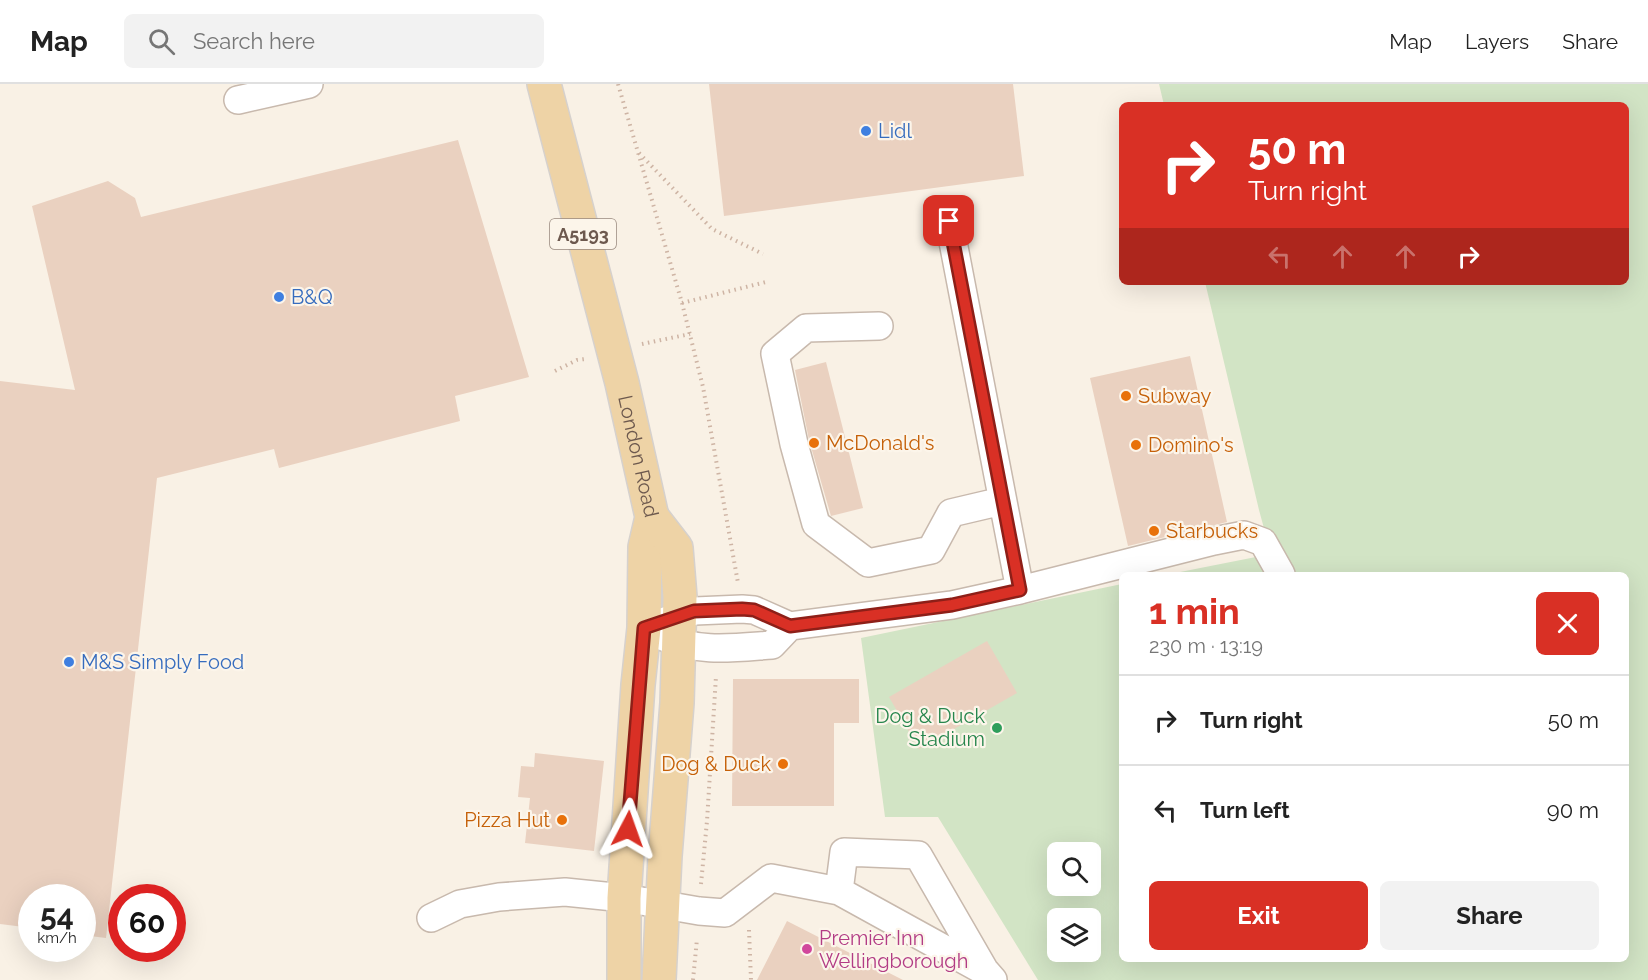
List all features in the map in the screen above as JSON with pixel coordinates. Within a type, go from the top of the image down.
[{"type":"main road","name":"London Road","points":[[544,84],[622,383],[652,517],[645,547],[644,628],[624,898],[624,980]]},
{"type":"main road","points":[[652,517],[676,548],[680,630],[659,980]]},
{"type":"lane","points":[[238,100],[309,84]]},
{"type":"lane","points":[[949,221],[1020,590]]},
{"type":"lane","points":[[879,326],[806,328],[775,354],[794,444],[816,524],[868,563],[931,550],[951,513],[1002,501]]},
{"type":"lane","points":[[680,630],[694,611],[754,610],[790,626],[952,605],[1244,535],[1263,542],[1280,572]]},
{"type":"lane","points":[[644,628],[680,630],[716,650],[772,645],[790,626]]},
{"type":"lane","points":[[839,891],[844,852],[918,855],[989,976]]},
{"type":"lane","points":[[431,918],[460,904],[499,897],[565,892],[725,913],[771,879],[839,891],[989,976]]},
{"type":"path","points":[[618,84],[682,303],[703,387],[738,585]]},
{"type":"path","points":[[626,116],[640,154],[712,229],[763,254]]},
{"type":"path","points":[[682,303],[766,282]]},
{"type":"path","points":[[633,348],[690,334]]},
{"type":"path","points":[[555,371],[577,360],[590,358]]},
{"type":"path","points":[[700,889],[708,821],[717,671]]},
{"type":"path","points":[[747,896],[751,980]]},
{"type":"path","points":[[693,980],[698,933]]},
{"type":"green space","points":[[1159,84],[1648,84],[1648,980],[1038,980],[938,817],[885,817],[861,638],[1119,585],[1119,962],[1629,962],[1629,572],[1180,572],[1271,554],[1206,285],[1629,285],[1629,102],[1163,102]]},
{"type":"building","name":"Lidl","points":[[709,84],[1013,84],[1024,176],[724,216]]},
{"type":"building","name":"B&Q","points":[[458,140],[529,377],[455,396],[460,421],[279,468],[274,449],[157,478],[112,884],[108,884],[106,938],[96,937],[96,884],[18,884],[18,926],[0,924],[0,381],[75,390],[32,206],[108,181],[135,198],[141,217]]},
{"type":"building","points":[[1190,356],[1227,522],[1128,546],[1090,378]]},
{"type":"building","points":[[826,362],[863,508],[831,516],[809,440],[795,370]]},
{"type":"building","points":[[987,641],[1017,693],[919,749],[889,697]]},
{"type":"building","name":"Dog & Duck","points":[[733,679],[859,679],[859,723],[834,723],[834,806],[732,806]]},
{"type":"building","name":"Pizza Hut","points":[[535,753],[604,761],[594,851],[525,843],[530,798],[518,797],[521,766],[534,767]]},
{"type":"building","name":"Premier Inn Wellingborough","points":[[787,921],[903,980],[757,980]]},
{"type":"place","name":"Lidl","points":[[866,131]]},
{"type":"place","name":"B&Q","points":[[279,297]]},
{"type":"place","name":"Subway","points":[[1126,396]]},
{"type":"place","name":"McDonald's","points":[[814,443]]},
{"type":"place","name":"Domino's","points":[[1136,445]]},
{"type":"place","name":"Starbucks","points":[[1154,531]]},
{"type":"place","name":"M&S Simply Food","points":[[69,662]]},
{"type":"place","name":"Dog & Duck Stadium","points":[[997,728]]},
{"type":"place","name":"Dog & Duck","points":[[783,764]]},
{"type":"place","name":"Pizza Hut","points":[[562,820]]},
{"type":"place","name":"Premier Inn Wellingborough","points":[[807,949]]},
{"type":"route","points":[[628,829],[644,628],[694,611],[742,609],[754,610],[790,626],[952,605],[1020,590],[949,221]]}]
